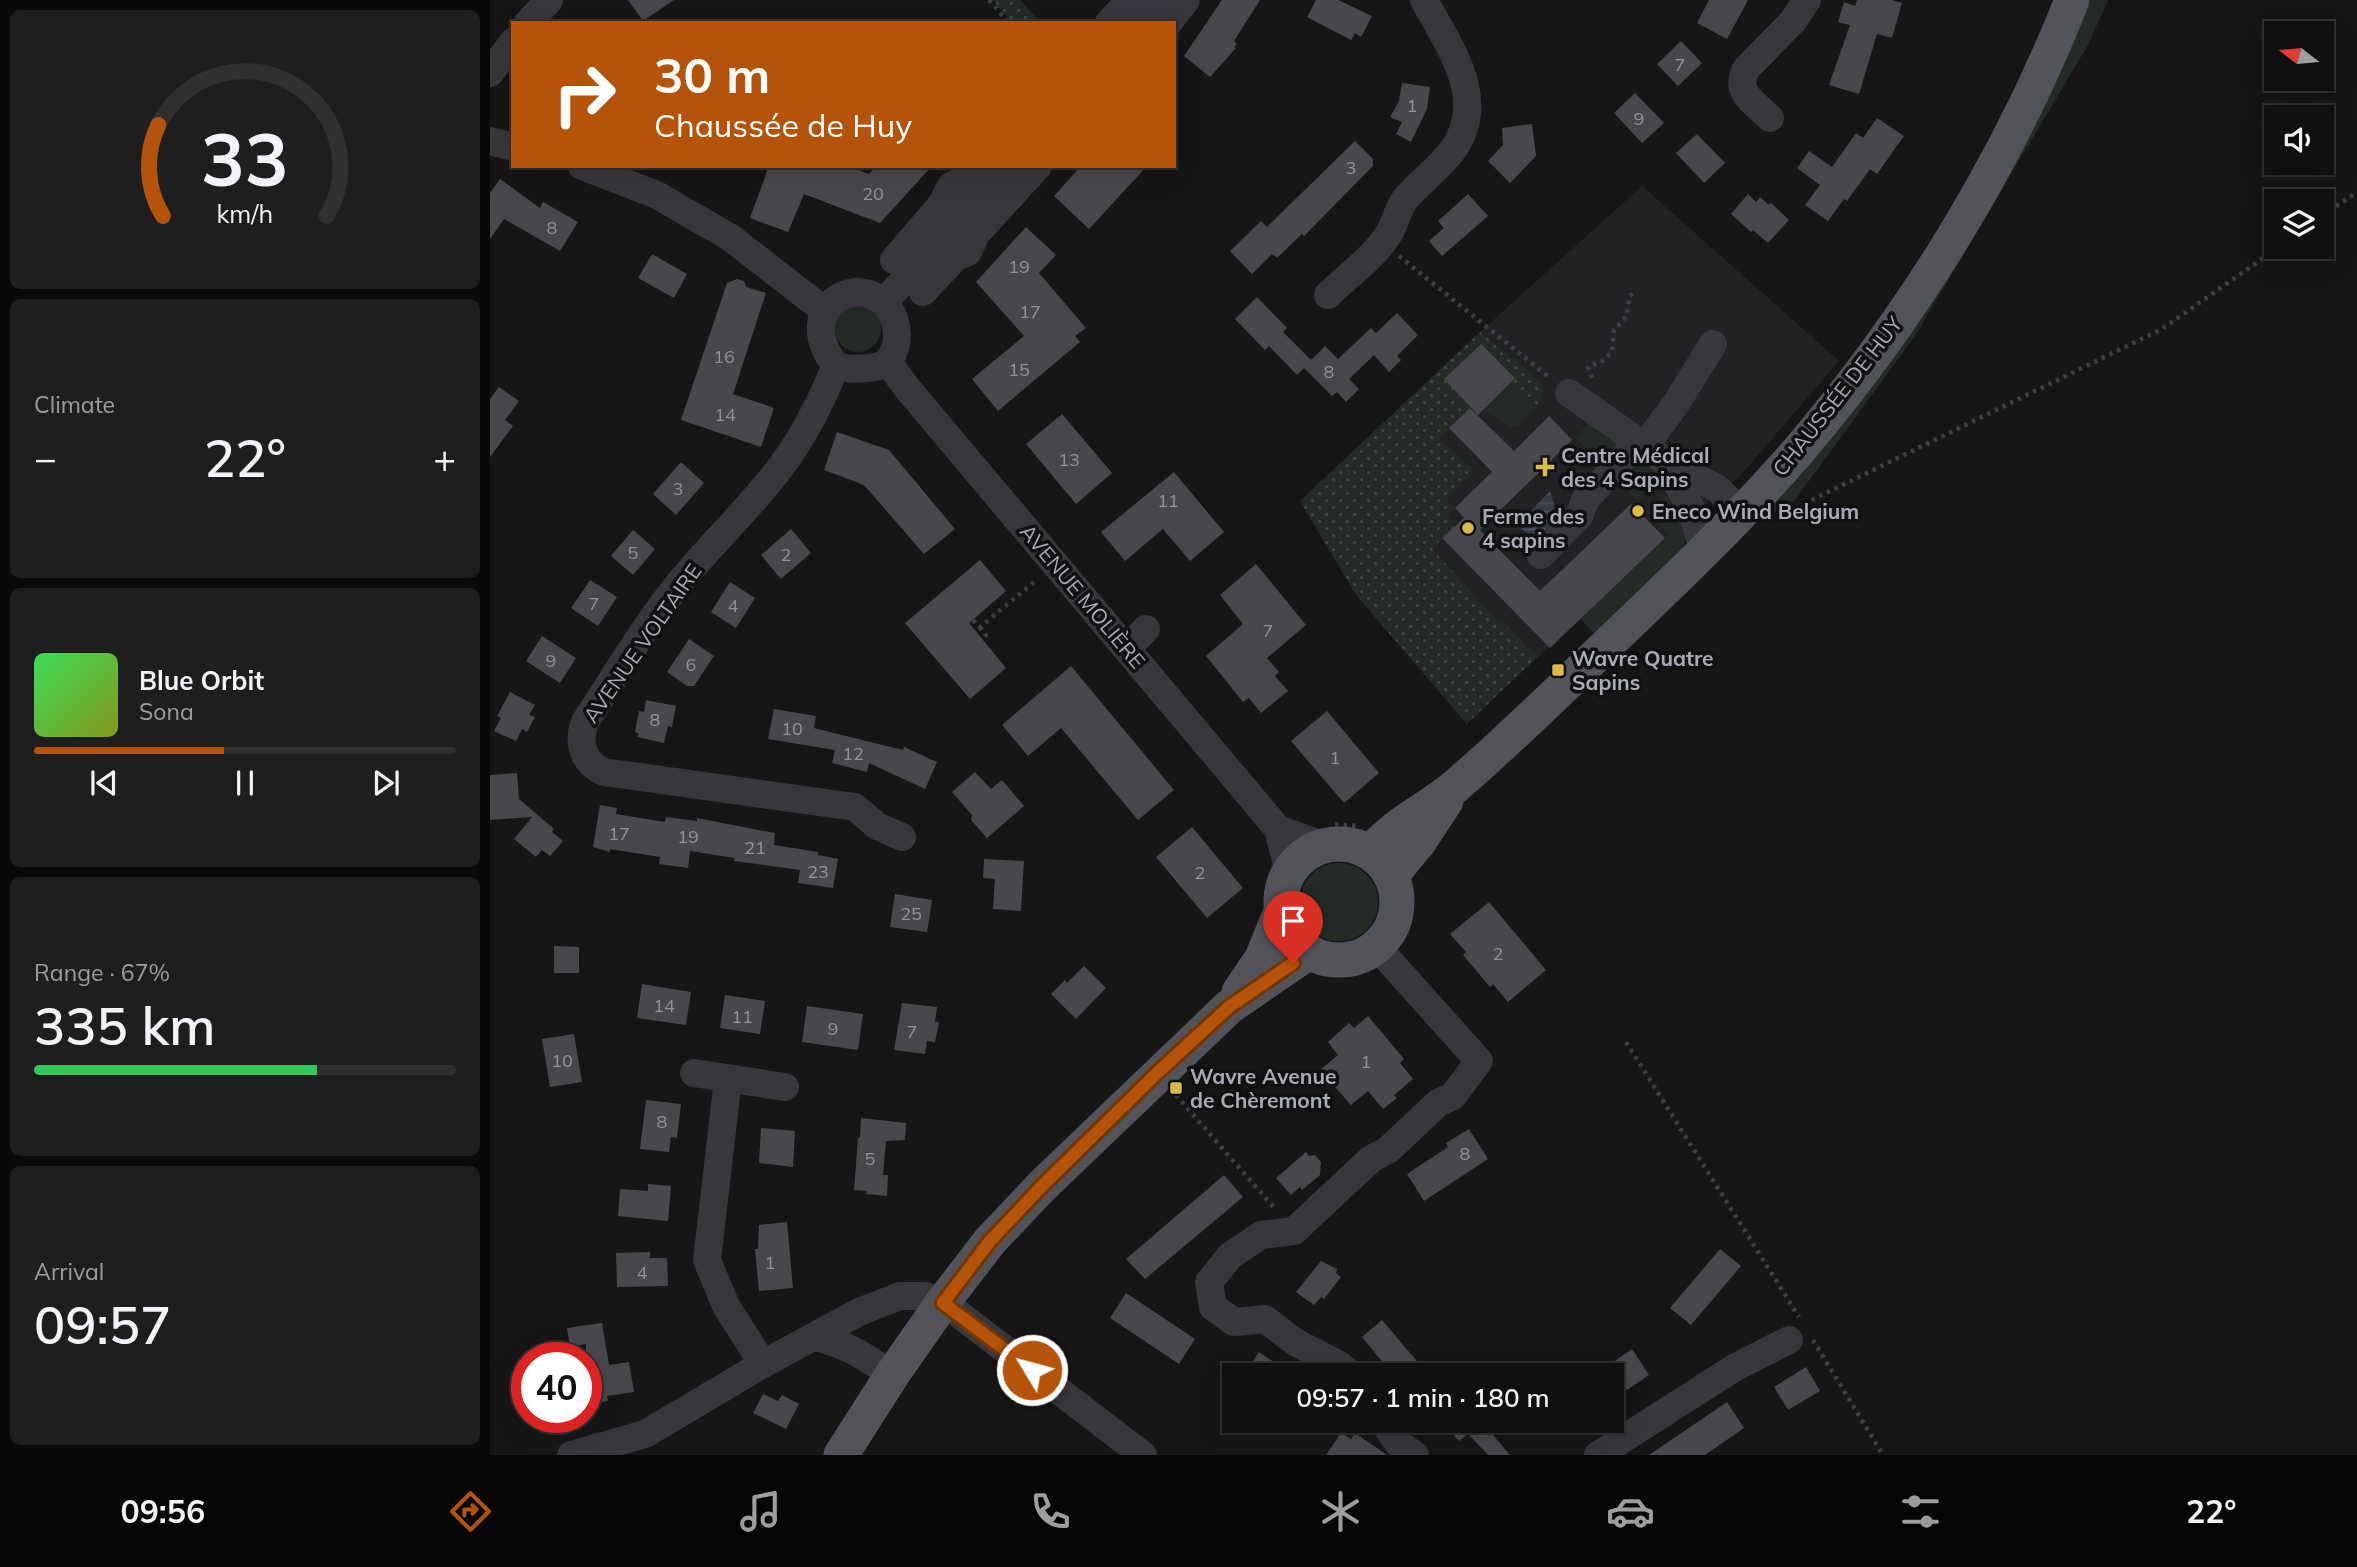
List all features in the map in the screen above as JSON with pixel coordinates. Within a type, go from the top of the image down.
[{"type":"main road","name":"CHAUSSÉE DE HUY","points":[[1380,864],[1402,824],[1455,787],[1541,709],[1704,552],[1799,450],[1857,379],[1958,228],[2008,140],[2056,40],[2071,0]]},
{"type":"main road","points":[[1339,844],[1355,846],[1380,864],[1396,905],[1387,933],[1376,946],[1352,958],[1337,960],[1309,952],[1296,941],[1281,912],[1281,898],[1289,872],[1304,856],[1324,846],[1339,844]]},
{"type":"main road","points":[[1229,1007],[1262,958],[1281,912]]},
{"type":"main road","points":[[841,1455],[892,1375],[990,1241],[1042,1186],[1229,1007],[1309,952]]},
{"type":"street","points":[[530,21],[549,0]]},
{"type":"street","points":[[1111,21],[1130,0]]},
{"type":"street","points":[[1141,21],[1159,0]]},
{"type":"street","points":[[1170,21],[1186,0]]},
{"type":"street","points":[[1328,295],[1382,243],[1407,196],[1452,150],[1462,133],[1468,93],[1462,72],[1424,0]]},
{"type":"street","points":[[1770,118],[1743,92],[1741,78],[1746,69],[1793,21],[1807,0]]},
{"type":"street","points":[[490,74],[511,45]]},
{"type":"street","points":[[490,141],[511,146]]},
{"type":"street","points":[[587,168],[657,195],[731,238],[825,311]]},
{"type":"street","points":[[923,292],[956,257],[968,252],[951,186],[972,175],[978,168]]},
{"type":"street","points":[[884,302],[1006,168]]},
{"type":"street","points":[[894,260],[1035,168]]},
{"type":"street","points":[[864,292],[884,302],[892,313],[897,331],[888,362],[875,367],[848,368],[831,361],[822,342],[820,320],[825,311],[837,299],[850,293],[864,292]]},
{"type":"street","points":[[1541,555],[1579,516],[1585,500],[1649,449],[1713,344]]},
{"type":"street","name":"AVENUE MOLIÈRE","points":[[888,362],[939,443],[980,454],[1090,625],[1136,639],[1230,774],[1278,829],[1289,872]]},
{"type":"street","name":"AVENUE VOLTAIRE","points":[[836,365],[818,407],[796,445],[763,490],[709,548],[657,613],[585,722],[581,745],[589,762],[604,772],[855,807],[877,826],[902,837]]},
{"type":"street","points":[[1574,396],[1649,449],[1718,489],[1741,511]]},
{"type":"street","points":[[1649,449],[1690,506],[1704,552]]},
{"type":"street","name":"AVENUE MOLIÈRE","points":[[1278,829],[1324,846]]},
{"type":"street","points":[[1335,1363],[1295,1342],[1265,1319],[1234,1322],[1213,1307],[1209,1282],[1230,1256],[1261,1235],[1294,1231],[1371,1159],[1388,1150],[1438,1103],[1453,1096],[1479,1061],[1376,946]]},
{"type":"street","points":[[694,1073],[785,1087]]},
{"type":"street","points":[[728,1079],[707,1260],[726,1306],[763,1364]]},
{"type":"street","points":[[571,1455],[645,1445],[763,1364],[859,1312],[900,1296],[925,1296],[943,1303],[1143,1455]]},
{"type":"street","points":[[1598,1455],[1722,1376],[1797,1333]]},
{"type":"street","points":[[816,1337],[849,1347],[892,1375]]},
{"type":"street","points":[[1391,1433],[1398,1443],[1415,1455]]},
{"type":"path","points":[[989,0],[1007,21]]},
{"type":"path","points":[[2334,208],[2357,192]]},
{"type":"path","points":[[1382,243],[1574,396],[1593,379],[1588,367],[1604,360],[1612,352],[1614,330],[1627,316],[1629,297],[1634,292]]},
{"type":"path","points":[[1779,516],[2162,328],[2264,257]]},
{"type":"path","points":[[980,627],[1038,579]]},
{"type":"path","points":[[973,620],[986,635],[982,639]]},
{"type":"path","points":[[1626,1042],[1797,1333],[1883,1455]]},
{"type":"path","points":[[1190,1109],[1294,1231]]},
{"type":"shaded area","points":[[993,0],[1020,0],[1039,21],[1010,21]]},
{"type":"shaded area","points":[[2086,0],[2108,0],[2088,45],[1915,336],[1795,500],[1747,527]]},
{"type":"shaded area","points":[[1642,186],[1839,361],[1741,475],[1665,538],[1467,724],[1357,596],[1300,501],[1480,332]]},
{"type":"shaded area","points":[[858,306],[874,313],[881,329],[874,345],[858,352],[842,345],[835,329],[842,313]]},
{"type":"shaded area","points":[[1480,332],[1540,381],[1542,397],[1537,406],[1512,381],[1515,377],[1481,344],[1444,379],[1470,408],[1439,439],[1474,471],[1446,499],[1455,508],[1447,516],[1455,526],[1432,549],[1499,622],[1502,621],[1537,657],[1467,724],[1357,596],[1300,501]]},
{"type":"shaded area","points":[[1512,381],[1537,406],[1518,426],[1511,428],[1483,410]]},
{"type":"shaded area","points":[[1590,423],[1621,443],[1602,465],[1575,437]]},
{"type":"shaded area","points":[[1640,459],[1649,461],[1656,480],[1637,501],[1614,478]]},
{"type":"shaded area","points":[[1550,491],[1558,517],[1535,540],[1517,525]]},
{"type":"shaded area","points":[[1665,496],[1672,499],[1688,534],[1682,548],[1595,635],[1580,618],[1669,534],[1646,512]]},
{"type":"shaded area","points":[[1339,863],[1354,866],[1366,875],[1375,887],[1378,902],[1375,917],[1366,929],[1354,938],[1339,941],[1324,938],[1312,929],[1303,917],[1300,902],[1303,887],[1312,875],[1324,866]]},
{"type":"building","points":[[628,0],[674,0],[643,21]]},
{"type":"building","points":[[1222,0],[1260,0],[1234,41],[1236,48],[1210,77],[1184,56]]},
{"type":"building","points":[[1316,0],[1338,0],[1372,16],[1361,37],[1355,33],[1351,40],[1307,17]]},
{"type":"building","points":[[1709,0],[1748,0],[1727,39],[1697,23]]},
{"type":"building","points":[[1857,0],[1892,0],[1902,3],[1892,38],[1877,34],[1859,94],[1829,85],[1850,25],[1838,22],[1844,2],[1855,6]]},
{"type":"building","points":[[1681,41],[1702,63],[1678,86],[1657,64]]},
{"type":"building","points":[[1402,83],[1430,87],[1427,109],[1411,142],[1396,134],[1402,122],[1390,117],[1399,101]]},
{"type":"building","points":[[1635,93],[1664,123],[1642,143],[1614,113]]},
{"type":"building","points":[[1877,118],[1904,136],[1877,174],[1870,169],[1847,201],[1844,199],[1828,221],[1805,205],[1820,185],[1797,168],[1809,151],[1832,167],[1856,133],[1863,138]]},
{"type":"building","points":[[1532,124],[1536,156],[1510,183],[1488,161],[1503,145],[1502,128]]},
{"type":"building","points":[[1697,134],[1725,163],[1704,183],[1676,153]]},
{"type":"building","points":[[1355,141],[1373,159],[1373,166],[1304,236],[1302,234],[1277,258],[1272,254],[1252,274],[1230,251],[1261,221],[1267,227]]},
{"type":"building","points":[[768,168],[853,168],[869,174],[874,168],[930,168],[880,223],[804,194],[788,232],[750,218]]},
{"type":"building","points":[[1079,168],[1145,168],[1089,229],[1054,196]]},
{"type":"building","points":[[500,179],[540,208],[543,202],[578,222],[560,251],[504,219],[490,239],[490,193]]},
{"type":"building","points":[[1468,194],[1488,216],[1442,256],[1429,241],[1444,228],[1438,221]]},
{"type":"building","points":[[1748,194],[1756,202],[1760,197],[1769,205],[1771,203],[1789,220],[1768,243],[1731,214]]},
{"type":"building","points":[[1026,227],[1056,255],[1039,273],[1086,328],[1075,336],[1080,342],[998,411],[972,379],[1024,336],[976,282]]},
{"type":"building","points":[[652,254],[687,274],[674,298],[638,278]]},
{"type":"building","points":[[737,279],[744,281],[746,287],[766,293],[733,394],[774,408],[761,447],[681,420],[727,283]]},
{"type":"building","points":[[1257,297],[1287,328],[1283,332],[1311,360],[1325,346],[1338,359],[1371,328],[1376,333],[1397,313],[1418,335],[1397,356],[1401,360],[1389,372],[1374,355],[1349,379],[1359,389],[1346,402],[1337,392],[1332,396],[1304,368],[1297,375],[1269,346],[1265,350],[1235,319]]},
{"type":"building","points":[[1481,344],[1515,378],[1478,415],[1444,379]]},
{"type":"building","points":[[499,387],[519,401],[505,420],[513,426],[490,457],[490,399]]},
{"type":"building","name":"Ferme des 4 sapins","points":[[1470,408],[1514,451],[1549,416],[1572,440],[1480,530],[1540,591],[1631,504],[1665,538],[1550,648],[1442,538],[1464,518],[1455,508],[1492,472],[1449,428]]},
{"type":"building","points":[[1062,414],[1112,473],[1076,504],[1026,444]]},
{"type":"building","points":[[837,432],[889,450],[955,529],[924,554],[864,485],[824,470]]},
{"type":"building","points":[[681,462],[704,483],[676,515],[653,494]]},
{"type":"building","points":[[1174,472],[1224,532],[1190,561],[1163,529],[1125,561],[1101,532]]},
{"type":"building","points":[[791,529],[811,553],[781,579],[761,555]]},
{"type":"building","points":[[633,530],[655,549],[633,575],[611,556]]},
{"type":"building","points":[[980,560],[1006,591],[969,623],[1006,668],[970,699],[905,623]]},
{"type":"building","points":[[1256,564],[1306,625],[1267,658],[1279,672],[1275,676],[1288,691],[1261,713],[1249,698],[1243,702],[1206,656],[1243,624],[1220,595]]},
{"type":"building","points":[[590,580],[617,597],[598,626],[571,608]]},
{"type":"building","points":[[730,582],[755,598],[736,628],[711,612]]},
{"type":"building","points":[[542,636],[576,658],[560,683],[526,661]]},
{"type":"building","points":[[689,639],[714,656],[694,686],[687,686],[667,672]]},
{"type":"building","points":[[1071,666],[1174,790],[1138,820],[1061,728],[1028,756],[1002,725]]},
{"type":"building","points":[[510,692],[535,705],[529,715],[535,717],[527,732],[522,729],[516,741],[494,731],[501,718],[497,716]]},
{"type":"building","points":[[646,700],[676,706],[672,727],[668,726],[664,743],[637,737],[639,734],[635,732],[639,711],[644,712]]},
{"type":"building","points":[[774,709],[816,716],[814,728],[903,750],[904,747],[937,762],[925,789],[869,763],[867,772],[832,763],[835,750],[768,739]]},
{"type":"building","points":[[1327,711],[1379,773],[1344,803],[1291,741]]},
{"type":"building","points":[[975,772],[991,789],[1002,780],[1024,806],[987,838],[952,792]]},
{"type":"building","points":[[517,773],[519,799],[554,829],[552,832],[563,841],[550,856],[542,850],[536,857],[514,839],[532,817],[490,820],[490,775]]},
{"type":"building","points":[[600,805],[617,808],[616,814],[665,822],[666,817],[697,821],[697,818],[775,833],[774,845],[818,852],[818,855],[838,859],[833,888],[798,883],[800,870],[734,861],[735,858],[690,851],[688,868],[659,864],[660,857],[610,849],[610,852],[593,847]]},
{"type":"building","points":[[1192,827],[1243,888],[1207,918],[1156,857]]},
{"type":"building","points":[[984,859],[1024,861],[1021,911],[993,909],[995,879],[983,878]]},
{"type":"building","points":[[895,894],[932,900],[927,932],[890,927]]},
{"type":"building","points":[[1489,902],[1546,970],[1508,1002],[1493,984],[1490,987],[1463,955],[1466,952],[1450,934]]},
{"type":"building","points":[[554,946],[579,947],[579,973],[554,973]]},
{"type":"building","points":[[1084,966],[1106,988],[1076,1019],[1051,994]]},
{"type":"building","points":[[642,984],[691,992],[686,1025],[637,1018]]},
{"type":"building","points":[[725,995],[765,1001],[760,1034],[720,1028]]},
{"type":"building","points":[[902,1003],[937,1007],[935,1022],[939,1022],[935,1042],[927,1041],[925,1054],[894,1050]]},
{"type":"building","points":[[807,1006],[863,1014],[858,1050],[802,1042]]},
{"type":"building","points":[[1368,1016],[1404,1059],[1400,1063],[1413,1079],[1394,1095],[1397,1098],[1383,1109],[1368,1091],[1351,1105],[1320,1070],[1338,1055],[1328,1042],[1349,1023],[1354,1028]]},
{"type":"building","points":[[574,1034],[582,1082],[550,1087],[542,1039]]},
{"type":"building","points":[[646,1100],[681,1104],[677,1138],[671,1137],[669,1152],[640,1149]]},
{"type":"building","points":[[861,1118],[906,1123],[905,1140],[886,1141],[883,1175],[888,1175],[887,1196],[854,1190]]},
{"type":"building","points":[[761,1128],[795,1131],[793,1167],[759,1163]]},
{"type":"building","points":[[1469,1129],[1488,1159],[1424,1201],[1407,1174],[1448,1147],[1446,1143]]},
{"type":"building","points":[[1306,1152],[1309,1156],[1315,1155],[1321,1162],[1320,1175],[1302,1190],[1300,1187],[1291,1195],[1276,1178]]},
{"type":"building","points":[[1224,1175],[1243,1197],[1145,1279],[1126,1259]]},
{"type":"building","points":[[648,1184],[671,1186],[668,1221],[618,1216],[620,1189],[648,1191]]},
{"type":"building","points":[[787,1222],[793,1288],[759,1291],[755,1249],[758,1249],[759,1225]]},
{"type":"building","points":[[1720,1249],[1741,1266],[1691,1325],[1670,1308]]},
{"type":"building","points":[[650,1252],[650,1258],[667,1258],[668,1286],[617,1287],[616,1253]]},
{"type":"building","points":[[1321,1261],[1337,1269],[1336,1273],[1341,1277],[1324,1299],[1321,1297],[1314,1305],[1296,1292]]},
{"type":"building","points":[[1126,1293],[1195,1339],[1179,1364],[1110,1318]]},
{"type":"building","points":[[1382,1320],[1419,1363],[1383,1363],[1362,1337]]},
{"type":"building","points":[[602,1323],[609,1365],[629,1362],[634,1392],[607,1396],[608,1401],[602,1402],[602,1342],[569,1342],[567,1328]]},
{"type":"building","points":[[1632,1349],[1649,1375],[1627,1390],[1624,1386],[1624,1363],[1612,1363]]},
{"type":"building","points":[[1259,1352],[1275,1363],[1252,1363]]},
{"type":"building","points":[[1806,1367],[1820,1391],[1788,1410],[1774,1387]]},
{"type":"building","points":[[763,1394],[778,1401],[782,1395],[799,1404],[786,1429],[753,1413]]},
{"type":"building","points":[[1727,1402],[1744,1428],[1705,1455],[1649,1455]]},
{"type":"building","points":[[1341,1433],[1351,1439],[1355,1433],[1387,1455],[1326,1455]]},
{"type":"building","points":[[1452,1433],[1491,1433],[1510,1455],[1488,1455],[1468,1434],[1459,1441]]},
{"type":"place","name":"Centre Médical des 4 Sapins","points":[[1545,467]]},
{"type":"place","name":"Eneco Wind Belgium","points":[[1638,511]]},
{"type":"place","name":"Ferme des 4 sapins","points":[[1468,528]]},
{"type":"place","name":"Wavre Quatre Sapins","points":[[1558,670]]},
{"type":"place","name":"Wavre Avenue de Chèremont","points":[[1176,1088]]},
{"type":"route","points":[[1032,1370],[943,1303],[990,1241],[1156,1074],[1229,1007],[1293,963]]}]
